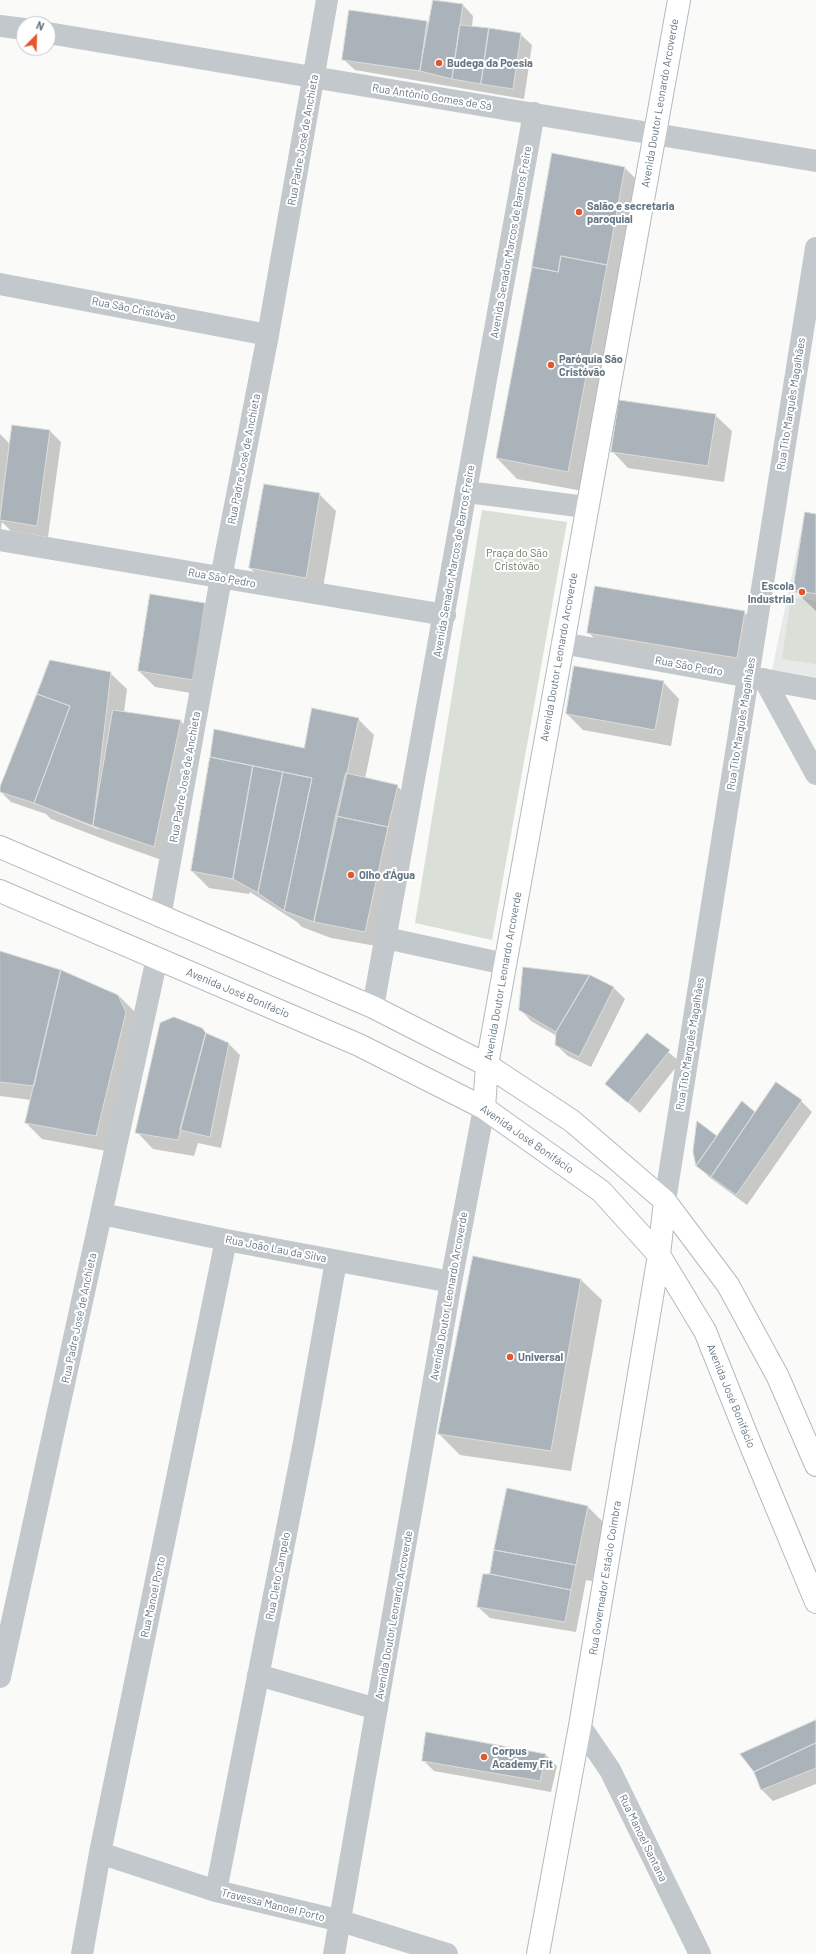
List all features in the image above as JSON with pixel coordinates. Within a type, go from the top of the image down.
[{"type":"main road","name":"Avenida Doutor Leonardo Arcoverde","points":[[484,1108],[487,1065],[586,507],[679,0]]},
{"type":"main road","points":[[0,848],[373,1007],[487,1065],[572,1120],[665,1201],[728,1285],[778,1377],[816,1465]]},
{"type":"main road","name":"Avenida José Bonifácio","points":[[0,891],[359,1045],[484,1108],[601,1191],[659,1255],[705,1331],[750,1446],[816,1602]]},
{"type":"main road","name":"Rua Governador Estácio Coimbra","points":[[538,1954],[580,1726],[659,1255],[665,1201]]},
{"type":"street","name":"Rua Padre José de Anchieta","points":[[160,917],[221,578],[268,335],[327,0]]},
{"type":"street","points":[[0,26],[16,29]]},
{"type":"street","name":"Rua Antônio Gomes de Sá","points":[[56,34],[816,161]]},
{"type":"street","name":"Avenida Senador Marcos de Barros Freire","points":[[373,1007],[445,615],[534,113]]},
{"type":"street","name":"Rua Tito Marquês Magalhães","points":[[665,1201],[756,677],[816,248]]},
{"type":"street","name":"Rua São Cristóvão","points":[[0,284],[268,335]]},
{"type":"street","points":[[467,492],[586,507]]},
{"type":"street","name":"Rua São Pedro","points":[[0,540],[445,615]]},
{"type":"street","name":"Rua São Pedro","points":[[562,644],[756,677],[816,689]]},
{"type":"street","points":[[756,677],[816,774]]},
{"type":"street","points":[[386,938],[505,964]]},
{"type":"street","name":"Rua Padre José de Anchieta","points":[[0,1677],[157,958]]},
{"type":"street","name":"Avenida Doutor Leonardo Arcoverde","points":[[334,1954],[341,1921],[451,1282],[484,1108]]},
{"type":"street","name":"Rua João Lau da Silva","points":[[102,1214],[226,1240],[451,1282]]},
{"type":"street","name":"Rua Manoel Porto","points":[[82,1954],[100,1853],[226,1240]]},
{"type":"street","name":"Rua Cleto Campelo","points":[[216,1891],[304,1442],[336,1261]]},
{"type":"street","points":[[258,1675],[377,1709]]},
{"type":"street","name":"Rua Manoel Santana","points":[[580,1726],[610,1770],[700,1954]]},
{"type":"street","name":"Travessa Manoel Porto","points":[[100,1853],[216,1891],[341,1921],[447,1954]]},
{"type":"shaded area","name":"Escola Industrial","points":[[805,512],[816,514],[816,677],[772,670]]},
{"type":"green space","name":"Praça do São Cristóvão","points":[[482,510],[567,522],[492,940],[415,923]]},
{"type":"green space","points":[[791,597],[816,601],[816,664],[782,659]]},
{"type":"building","points":[[433,0],[463,4],[452,79],[420,71]]},
{"type":"building","points":[[349,10],[427,21],[420,71],[342,60]]},
{"type":"building","points":[[460,25],[489,28],[481,84],[452,79]]},
{"type":"building","points":[[489,28],[521,33],[513,89],[481,84]]},
{"type":"building","name":"Salão e secretaria paroquial","points":[[552,153],[625,167],[607,265],[561,256],[558,272],[532,267]]},
{"type":"building","name":"Paróquia São Cristóvão","points":[[561,256],[607,265],[568,472],[496,458],[532,267],[558,272]]},
{"type":"building","points":[[619,400],[716,414],[708,466],[611,452]]},
{"type":"building","points":[[12,425],[50,430],[37,526],[0,520]]},
{"type":"building","points":[[264,484],[320,493],[306,578],[249,568]]},
{"type":"building","points":[[805,512],[816,514],[816,594],[793,590]]},
{"type":"building","points":[[595,586],[745,611],[737,658],[587,633]]},
{"type":"building","points":[[150,594],[205,603],[193,680],[138,671]]},
{"type":"building","points":[[50,660],[111,672],[93,826],[34,803],[70,706],[37,694]]},
{"type":"building","points":[[574,666],[664,681],[655,730],[566,714]]},
{"type":"building","points":[[37,694],[70,706],[34,803],[0,792],[0,787]]},
{"type":"building","points":[[312,708],[359,718],[314,922],[284,911],[312,778],[210,757],[214,729],[304,748]]},
{"type":"building","points":[[113,710],[181,720],[154,847],[93,826]]},
{"type":"building","points":[[210,757],[253,766],[233,879],[191,871]]},
{"type":"building","points":[[253,766],[283,772],[258,893],[233,879]]},
{"type":"building","points":[[283,772],[312,778],[284,911],[258,893]]},
{"type":"building","points":[[346,773],[398,785],[388,827],[336,816]]},
{"type":"building","name":"Olho d'Água","points":[[336,816],[388,827],[365,932],[314,922]]},
{"type":"building","points":[[0,951],[61,970],[34,1086],[0,1082]]},
{"type":"building","points":[[523,967],[590,975],[556,1032],[519,1010]]},
{"type":"building","points":[[61,970],[118,995],[126,1012],[96,1136],[25,1123]]},
{"type":"building","points":[[590,975],[614,987],[579,1057],[555,1045],[556,1032]]},
{"type":"building","points":[[174,1017],[202,1028],[206,1033],[178,1140],[135,1133],[160,1023]]},
{"type":"building","points":[[206,1033],[229,1043],[210,1137],[180,1130]]},
{"type":"building","points":[[647,1033],[670,1050],[628,1103],[605,1084]]},
{"type":"building","points":[[776,1082],[802,1100],[736,1195],[711,1177]]},
{"type":"building","points":[[742,1101],[755,1112],[711,1177],[696,1166]]},
{"type":"building","points":[[697,1121],[717,1136],[696,1166],[693,1152]]},
{"type":"building","name":"Universal","points":[[473,1256],[581,1279],[551,1451],[438,1434]]},
{"type":"building","points":[[507,1488],[588,1506],[576,1565],[494,1550]]},
{"type":"building","points":[[494,1550],[576,1565],[571,1590],[490,1574]]},
{"type":"building","points":[[483,1574],[490,1574],[571,1590],[565,1622],[477,1607]]},
{"type":"building","points":[[816,1720],[816,1743],[754,1772],[740,1754]]},
{"type":"building","name":"Corpus Academy Fit","points":[[426,1732],[546,1754],[540,1781],[422,1761]]},
{"type":"building","points":[[816,1743],[816,1768],[761,1790],[754,1772]]},
{"type":"place","name":"Budega da Poesia","points":[[439,63]]},
{"type":"place","name":"Salão e secretaria paroquial","points":[[579,212]]},
{"type":"place","name":"Paróquia São Cristóvão","points":[[551,365]]},
{"type":"place","name":"Escola Industrial","points":[[802,592]]},
{"type":"place","name":"Olho d'Água","points":[[351,875]]},
{"type":"place","name":"Universal","points":[[510,1357]]},
{"type":"place","name":"Corpus Academy Fit","points":[[484,1757]]}]
